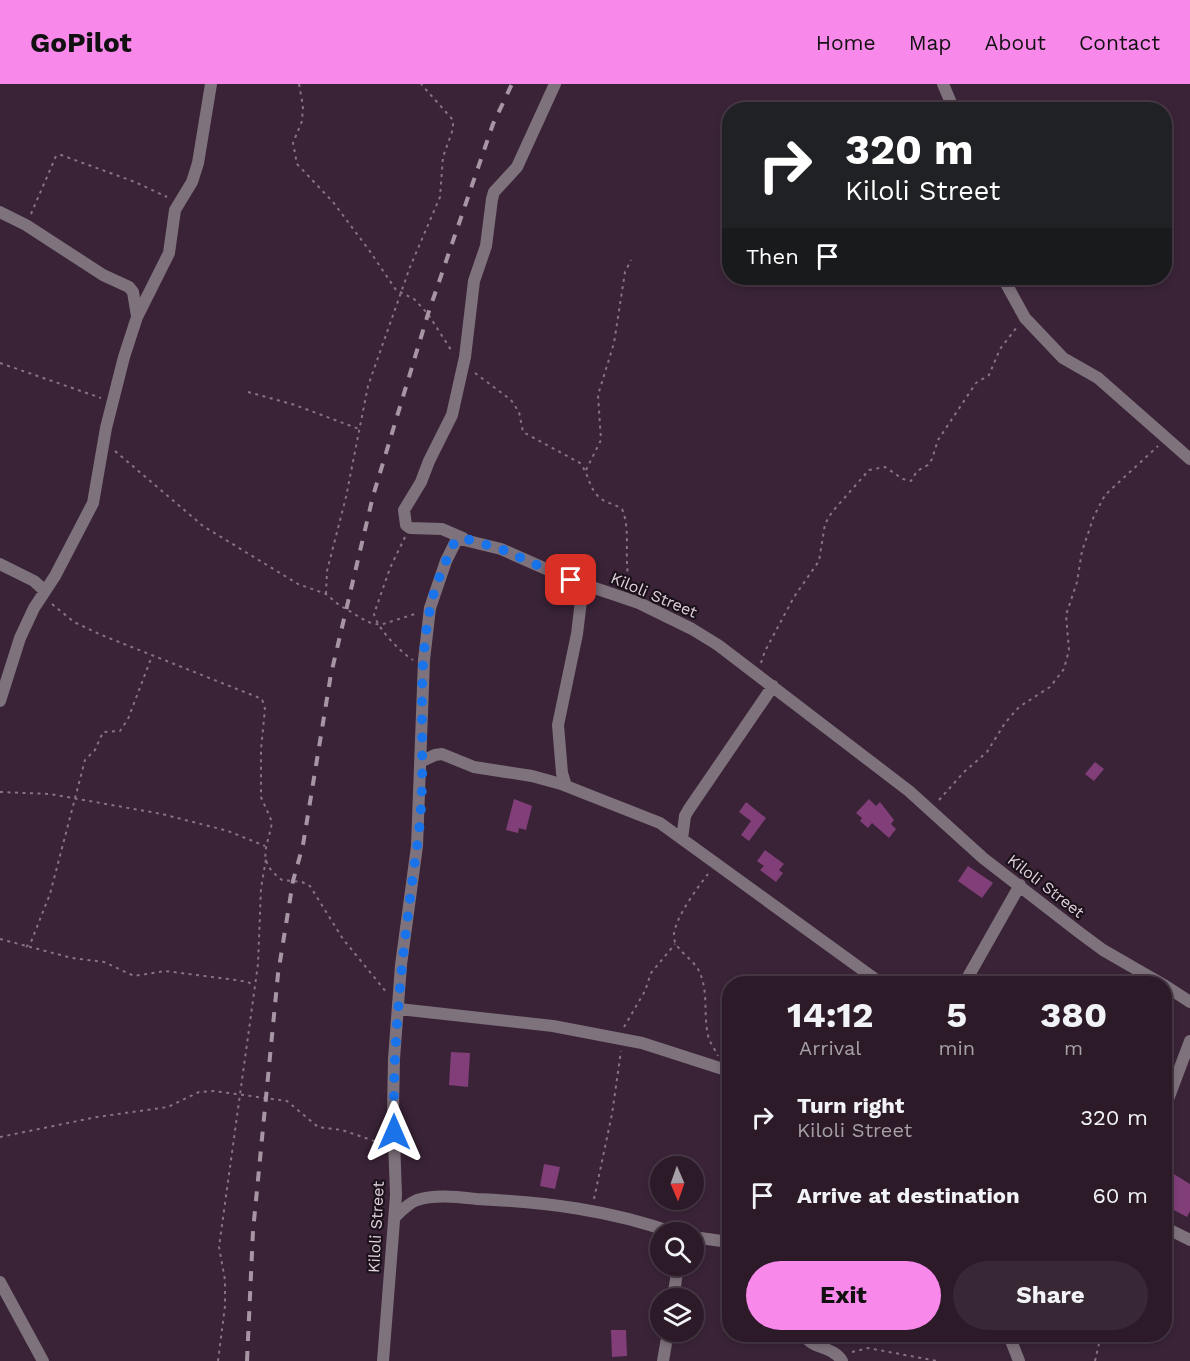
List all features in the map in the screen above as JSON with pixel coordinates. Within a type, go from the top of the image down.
[{"type":"street","points":[[0,701],[20,638],[33,608],[45,591],[93,503],[112,401],[137,317],[169,253],[174,210],[192,182],[198,163],[210,84]]},
{"type":"street","points":[[463,538],[442,529],[410,528],[405,520],[404,510],[421,482],[452,415],[464,360],[474,281],[486,246],[494,192],[517,167],[555,84]]},
{"type":"street","points":[[943,84],[951,102]]},
{"type":"street","points":[[0,212],[26,225],[104,275],[129,287],[133,292],[137,317]]},
{"type":"street","points":[[1007,285],[1025,318],[1063,358],[1098,378],[1190,459]]},
{"type":"street","name":"Kiloli Street","points":[[383,1361],[396,1216],[394,1059],[401,965],[417,846],[424,674],[430,608],[456,541],[463,538],[501,549],[583,584],[639,603],[704,636],[773,686],[931,810],[983,858],[1103,950],[1148,976]]},
{"type":"street","points":[[0,564],[34,581],[45,591]]},
{"type":"street","points":[[566,786],[562,772],[558,725],[577,634],[583,584]]},
{"type":"street","points":[[682,839],[685,816],[689,809],[773,686]]},
{"type":"street","points":[[422,761],[442,754],[474,767],[532,776],[566,786],[660,822],[871,976]]},
{"type":"street","points":[[969,976],[1020,885]]},
{"type":"street","name":"Kiloli Street","points":[[1172,991],[1190,1002]]},
{"type":"street","points":[[399,1009],[533,1022],[618,1039],[722,1069]]},
{"type":"street","points":[[1172,1089],[1190,1041]]},
{"type":"street","points":[[396,1216],[416,1200],[449,1197],[533,1202],[591,1211],[650,1225]]},
{"type":"street","points":[[1172,1231],[1190,1240]]},
{"type":"street","points":[[704,1239],[722,1241]]},
{"type":"street","points":[[0,1282],[43,1361]]},
{"type":"street","points":[[663,1361],[666,1342]]},
{"type":"street","points":[[812,1342],[841,1358]]},
{"type":"street","points":[[1014,1342],[1019,1361]]},
{"type":"path","points":[[299,84],[303,106],[302,121],[293,143],[297,164],[333,202],[396,290],[420,304],[451,351],[464,360],[481,380],[511,400],[519,412],[523,432],[569,456],[586,470],[601,499],[622,509],[628,572],[639,603]]},
{"type":"path","points":[[326,594],[327,571],[346,497],[368,386],[401,293],[440,197],[443,157],[454,126],[453,120],[421,84]]},
{"type":"path","points":[[26,225],[56,156],[135,182],[162,196],[184,195]]},
{"type":"path","points":[[586,470],[601,440],[598,395],[614,343],[625,272],[631,260]]},
{"type":"path","points":[[762,678],[761,662],[765,651],[794,597],[819,561],[825,524],[837,504],[872,468],[885,467],[903,479],[911,481],[920,468],[928,465],[934,456],[938,440],[976,383],[989,375],[1000,349],[1025,318]]},
{"type":"path","points":[[0,363],[112,401]]},
{"type":"path","points":[[248,392],[295,405],[359,429]]},
{"type":"path","points":[[104,437],[117,453],[203,525],[298,584],[326,594],[368,622],[380,625],[430,608]]},
{"type":"path","points":[[931,810],[964,772],[987,752],[1005,723],[1019,707],[1050,687],[1064,669],[1069,650],[1068,609],[1077,582],[1082,551],[1100,503],[1105,495],[1166,437]]},
{"type":"path","points":[[405,520],[403,542],[390,568],[374,614],[397,647],[415,662],[424,674]]},
{"type":"path","points":[[45,591],[52,605],[74,622],[152,656],[254,695],[265,703],[259,778],[262,805],[272,822],[265,846],[258,964],[219,1247],[225,1280],[225,1306],[218,1361]]},
{"type":"path","points":[[26,947],[31,942],[50,894],[85,760],[95,750],[103,732],[120,731],[128,719],[152,656]]},
{"type":"path","points":[[0,792],[50,794],[190,821],[228,831],[265,846]]},
{"type":"path","points":[[266,858],[272,871],[282,880],[302,882],[310,886],[343,939],[399,1009]]},
{"type":"path","points":[[715,864],[677,923],[674,937],[675,944],[692,959],[698,970],[706,993],[708,1036],[722,1062]]},
{"type":"path","points":[[0,939],[26,947],[104,962],[134,976],[165,971],[242,981],[254,986]]},
{"type":"path","points":[[591,1211],[613,1104],[618,1039],[651,973],[675,944]]},
{"type":"path","points":[[0,1137],[98,1117],[168,1107],[199,1092],[214,1091],[287,1101],[318,1127],[342,1130],[376,1141],[394,1153]]},
{"type":"path","points":[[1095,1361],[1099,1342]]},
{"type":"path","points":[[841,1358],[868,1348],[937,1361]]},
{"type":"building","points":[[1095,762],[1104,769],[1094,781],[1085,774]]},
{"type":"building","points":[[514,799],[532,806],[526,830],[519,828],[518,833],[506,830]]},
{"type":"building","points":[[869,799],[876,806],[880,802],[894,820],[891,824],[896,829],[889,838],[872,823],[868,828],[860,821],[862,818],[856,813]]},
{"type":"building","points":[[746,802],[766,818],[749,841],[741,835],[751,821],[739,812]]},
{"type":"building","points":[[765,850],[784,864],[779,870],[783,873],[776,882],[760,870],[764,866],[757,861]]},
{"type":"building","points":[[968,866],[993,883],[982,898],[958,881]]},
{"type":"building","points":[[451,1052],[470,1053],[468,1087],[449,1085]]},
{"type":"building","points":[[544,1164],[560,1167],[555,1189],[540,1186]]},
{"type":"building","points":[[1172,1173],[1190,1184],[1190,1211],[1187,1217],[1172,1209]]},
{"type":"building","points":[[611,1330],[626,1330],[627,1356],[612,1357]]},
{"type":"railway","points":[[247,1361],[253,1231],[278,974],[293,881],[303,845],[331,674],[373,496],[428,314],[493,124],[512,84]]},
{"type":"route","points":[[394,1132],[394,1059],[401,965],[417,846],[424,660],[430,608],[453,545],[463,538],[501,549],[571,580]]}]
